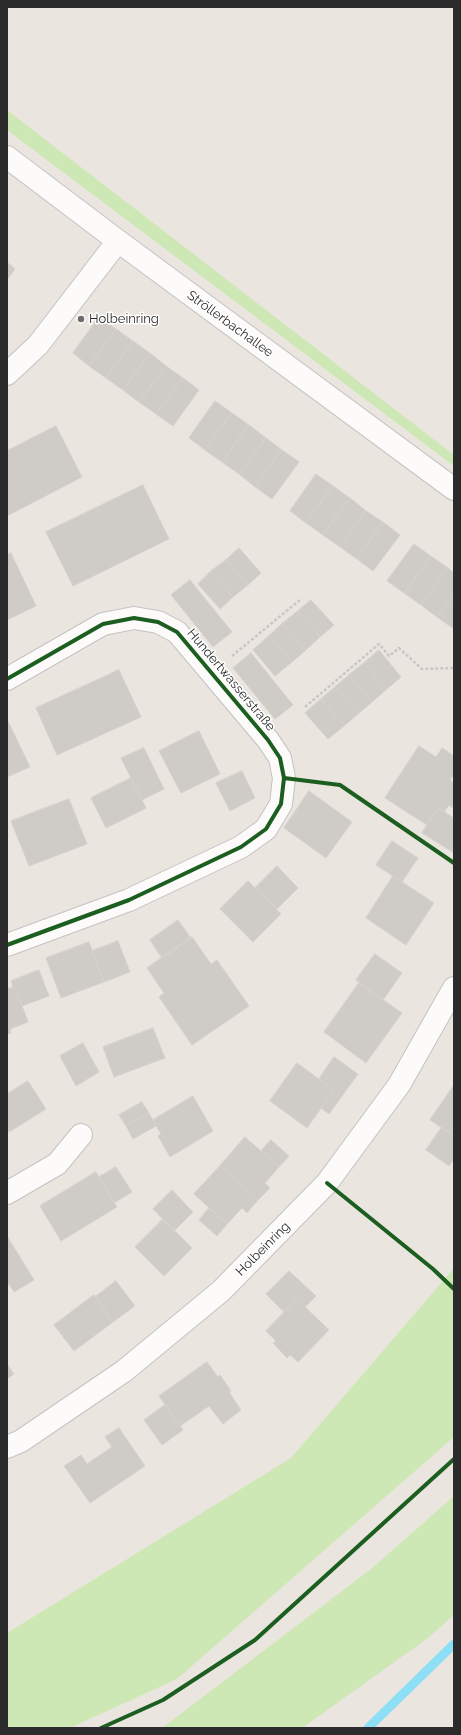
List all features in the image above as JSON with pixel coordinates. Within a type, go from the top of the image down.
[{"type":"street","name":"Ströllerbachallee","points":[[7,157],[118,241],[454,489]]},
{"type":"street","points":[[7,374],[38,345],[118,241]]},
{"type":"street","name":"Hundertwasserstraße","points":[[7,679],[103,624],[134,618],[158,622],[177,632],[268,740],[280,758],[284,778],[281,804],[266,829],[241,847],[129,900],[7,945]]},
{"type":"street","name":"Holbeinring","points":[[7,1447],[21,1442],[124,1371],[221,1291],[327,1183],[399,1085],[454,988]]},
{"type":"street","points":[[7,1193],[57,1164],[82,1135]]},
{"type":"path","points":[[212,673],[301,599]]},
{"type":"path","points":[[305,707],[379,644],[389,656],[399,648],[422,669],[454,668]]},
{"type":"path","points":[[284,778],[340,785],[454,863]]},
{"type":"green space","points":[[7,110],[454,455],[454,466],[7,130]]},
{"type":"green space","points":[[454,1268],[454,1437],[177,1679],[70,1728],[7,1728],[7,1633],[291,1458]]},
{"type":"green space","points":[[454,1496],[454,1615],[428,1638],[302,1728],[162,1728],[371,1569]]},
{"type":"building","points":[[7,262],[15,269],[7,280]]},
{"type":"building","points":[[99,317],[116,329],[89,366],[73,353]]},
{"type":"building","points":[[116,329],[133,341],[106,378],[89,366]]},
{"type":"building","points":[[133,341],[150,353],[123,390],[106,378]]},
{"type":"building","points":[[150,353],[166,366],[139,402],[123,390]]},
{"type":"building","points":[[166,366],[183,378],[156,414],[139,402]]},
{"type":"building","points":[[183,378],[199,390],[173,426],[156,414]]},
{"type":"building","points":[[215,401],[232,413],[205,450],[189,438]]},
{"type":"building","points":[[232,413],[249,425],[222,462],[205,450]]},
{"type":"building","points":[[249,425],[266,438],[239,474],[222,462]]},
{"type":"building","points":[[56,426],[82,477],[7,516],[7,451]]},
{"type":"building","points":[[266,438],[282,450],[255,487],[239,474]]},
{"type":"building","points":[[282,450],[299,462],[272,499],[255,487]]},
{"type":"building","points":[[316,474],[333,486],[306,523],[290,511]]},
{"type":"building","points":[[143,485],[169,539],[73,586],[46,532]]},
{"type":"building","points":[[333,486],[350,498],[323,535],[306,523]]},
{"type":"building","points":[[350,498],[366,511],[340,547],[323,535]]},
{"type":"building","points":[[366,511],[383,522],[357,559],[340,547]]},
{"type":"building","points":[[383,522],[400,535],[373,571],[357,559]]},
{"type":"building","points":[[414,544],[431,556],[404,593],[387,581]]},
{"type":"building","points":[[239,548],[261,573],[248,585],[226,560]]},
{"type":"building","points":[[11,553],[36,606],[7,620],[7,555]]},
{"type":"building","points":[[431,556],[448,568],[421,605],[404,593]]},
{"type":"building","points":[[226,560],[248,585],[233,597],[211,571]]},
{"type":"building","points":[[448,568],[454,573],[454,595],[437,617],[421,605]]},
{"type":"building","points":[[211,571],[233,597],[220,609],[198,584]]},
{"type":"building","points":[[190,580],[232,632],[213,647],[171,595]]},
{"type":"building","points":[[454,595],[454,629],[437,617]]},
{"type":"building","points":[[311,600],[334,625],[320,637],[298,611]]},
{"type":"building","points":[[298,611],[320,637],[306,650],[283,623]]},
{"type":"building","points":[[283,623],[306,650],[292,662],[269,636]]},
{"type":"building","points":[[269,636],[292,662],[275,676],[253,650]]},
{"type":"building","points":[[379,650],[401,677],[387,689],[364,663]]},
{"type":"building","points":[[251,653],[293,705],[275,719],[233,668]]},
{"type":"building","points":[[364,663],[387,689],[372,702],[349,675]]},
{"type":"building","points":[[119,670],[141,717],[57,755],[36,708]]},
{"type":"building","points":[[349,675],[372,702],[358,714],[335,687]]},
{"type":"building","points":[[335,687],[358,714],[344,726],[321,699]]},
{"type":"building","points":[[321,699],[344,726],[328,739],[305,713]]},
{"type":"building","points":[[7,721],[30,767],[7,777]]},
{"type":"building","points":[[199,731],[220,774],[181,793],[159,751]]},
{"type":"building","points":[[419,746],[436,757],[442,748],[454,756],[454,774],[450,780],[454,783],[454,807],[453,808],[449,805],[444,812],[438,808],[427,825],[385,798]]},
{"type":"building","points":[[144,748],[164,789],[142,800],[121,758]]},
{"type":"building","points":[[242,771],[255,798],[230,811],[216,783]]},
{"type":"building","points":[[131,778],[146,808],[106,828],[91,798]]},
{"type":"building","points":[[309,791],[352,822],[326,858],[284,828]]},
{"type":"building","points":[[69,799],[87,844],[29,866],[11,821]]},
{"type":"building","points":[[438,808],[454,818],[454,853],[422,833]]},
{"type":"building","points":[[392,841],[418,858],[402,882],[376,865]]},
{"type":"building","points":[[277,866],[298,888],[277,909],[255,888]]},
{"type":"building","points":[[393,876],[434,903],[406,945],[366,918]]},
{"type":"building","points":[[248,881],[281,914],[253,942],[220,909]]},
{"type":"building","points":[[178,920],[191,938],[162,958],[150,940]]},
{"type":"building","points":[[192,937],[211,964],[217,960],[249,1006],[192,1045],[159,997],[164,993],[147,968]]},
{"type":"building","points":[[118,941],[130,972],[104,982],[92,951]]},
{"type":"building","points":[[89,942],[104,982],[61,998],[46,958]]},
{"type":"building","points":[[375,954],[402,973],[383,1000],[356,980]]},
{"type":"building","points":[[39,970],[49,996],[22,1006],[15,987],[13,987],[11,981]]},
{"type":"building","points":[[359,983],[402,1013],[366,1063],[324,1032]]},
{"type":"building","points":[[15,987],[28,1022],[10,1029],[11,1033],[7,1034],[7,989]]},
{"type":"building","points":[[153,1028],[165,1058],[114,1077],[103,1047]]},
{"type":"building","points":[[83,1043],[99,1072],[76,1086],[60,1056]]},
{"type":"building","points":[[334,1057],[358,1074],[329,1114],[321,1108],[334,1090],[319,1079]]},
{"type":"building","points":[[297,1063],[334,1090],[307,1128],[270,1101]]},
{"type":"building","points":[[28,1081],[46,1109],[9,1132],[7,1128],[7,1094]]},
{"type":"building","points":[[454,1085],[454,1136],[430,1120]]},
{"type":"building","points":[[193,1096],[213,1131],[170,1157],[158,1136],[161,1134],[153,1120]]},
{"type":"building","points":[[142,1102],[149,1113],[126,1126],[119,1115]]},
{"type":"building","points":[[149,1113],[156,1126],[133,1139],[126,1126]]},
{"type":"building","points":[[442,1127],[454,1136],[454,1159],[449,1166],[426,1150]]},
{"type":"building","points":[[245,1137],[279,1167],[265,1183],[270,1188],[258,1200],[220,1166]]},
{"type":"building","points":[[271,1140],[289,1156],[279,1167],[261,1151]]},
{"type":"building","points":[[220,1166],[258,1200],[247,1213],[242,1208],[227,1224],[194,1194]]},
{"type":"building","points":[[116,1167],[132,1192],[114,1203],[99,1177]]},
{"type":"building","points":[[96,1172],[117,1207],[61,1241],[40,1206]]},
{"type":"building","points":[[172,1190],[193,1212],[174,1231],[153,1209]]},
{"type":"building","points":[[209,1208],[227,1224],[217,1236],[199,1220]]},
{"type":"building","points":[[163,1219],[192,1248],[164,1276],[135,1247]]},
{"type":"building","points":[[7,1236],[34,1280],[14,1292],[9,1284],[7,1285]]},
{"type":"building","points":[[289,1271],[316,1296],[305,1307],[297,1299],[284,1312],[266,1294]]},
{"type":"building","points":[[116,1281],[135,1306],[113,1322],[95,1297]]},
{"type":"building","points":[[94,1295],[113,1322],[74,1351],[54,1325]]},
{"type":"building","points":[[297,1299],[329,1330],[298,1362],[290,1355],[287,1358],[273,1343],[276,1341],[266,1331]]},
{"type":"building","points":[[207,1362],[218,1377],[220,1375],[231,1391],[229,1392],[241,1410],[223,1424],[209,1406],[180,1426],[159,1396]]},
{"type":"building","points":[[7,1364],[14,1374],[7,1379]]},
{"type":"building","points":[[165,1405],[183,1430],[162,1445],[144,1420]]},
{"type":"building","points":[[119,1428],[145,1466],[90,1503],[64,1466],[81,1455],[87,1464],[112,1447],[105,1437]]},
{"type":"waterway","points":[[368,1728],[454,1644]]},
{"type":"cycle path","points":[[7,679],[103,624],[134,618],[158,622],[177,632],[268,740],[280,758],[284,778],[281,804],[266,829],[241,847],[129,900],[7,945]]},
{"type":"cycle path","points":[[284,778],[340,785],[454,863]]},
{"type":"cycle path","points":[[327,1183],[433,1269],[454,1289]]},
{"type":"cycle path","points":[[101,1728],[163,1700],[255,1640],[454,1459]]},
{"type":"place","name":"Holbeinring","points":[[81,319]]}]
